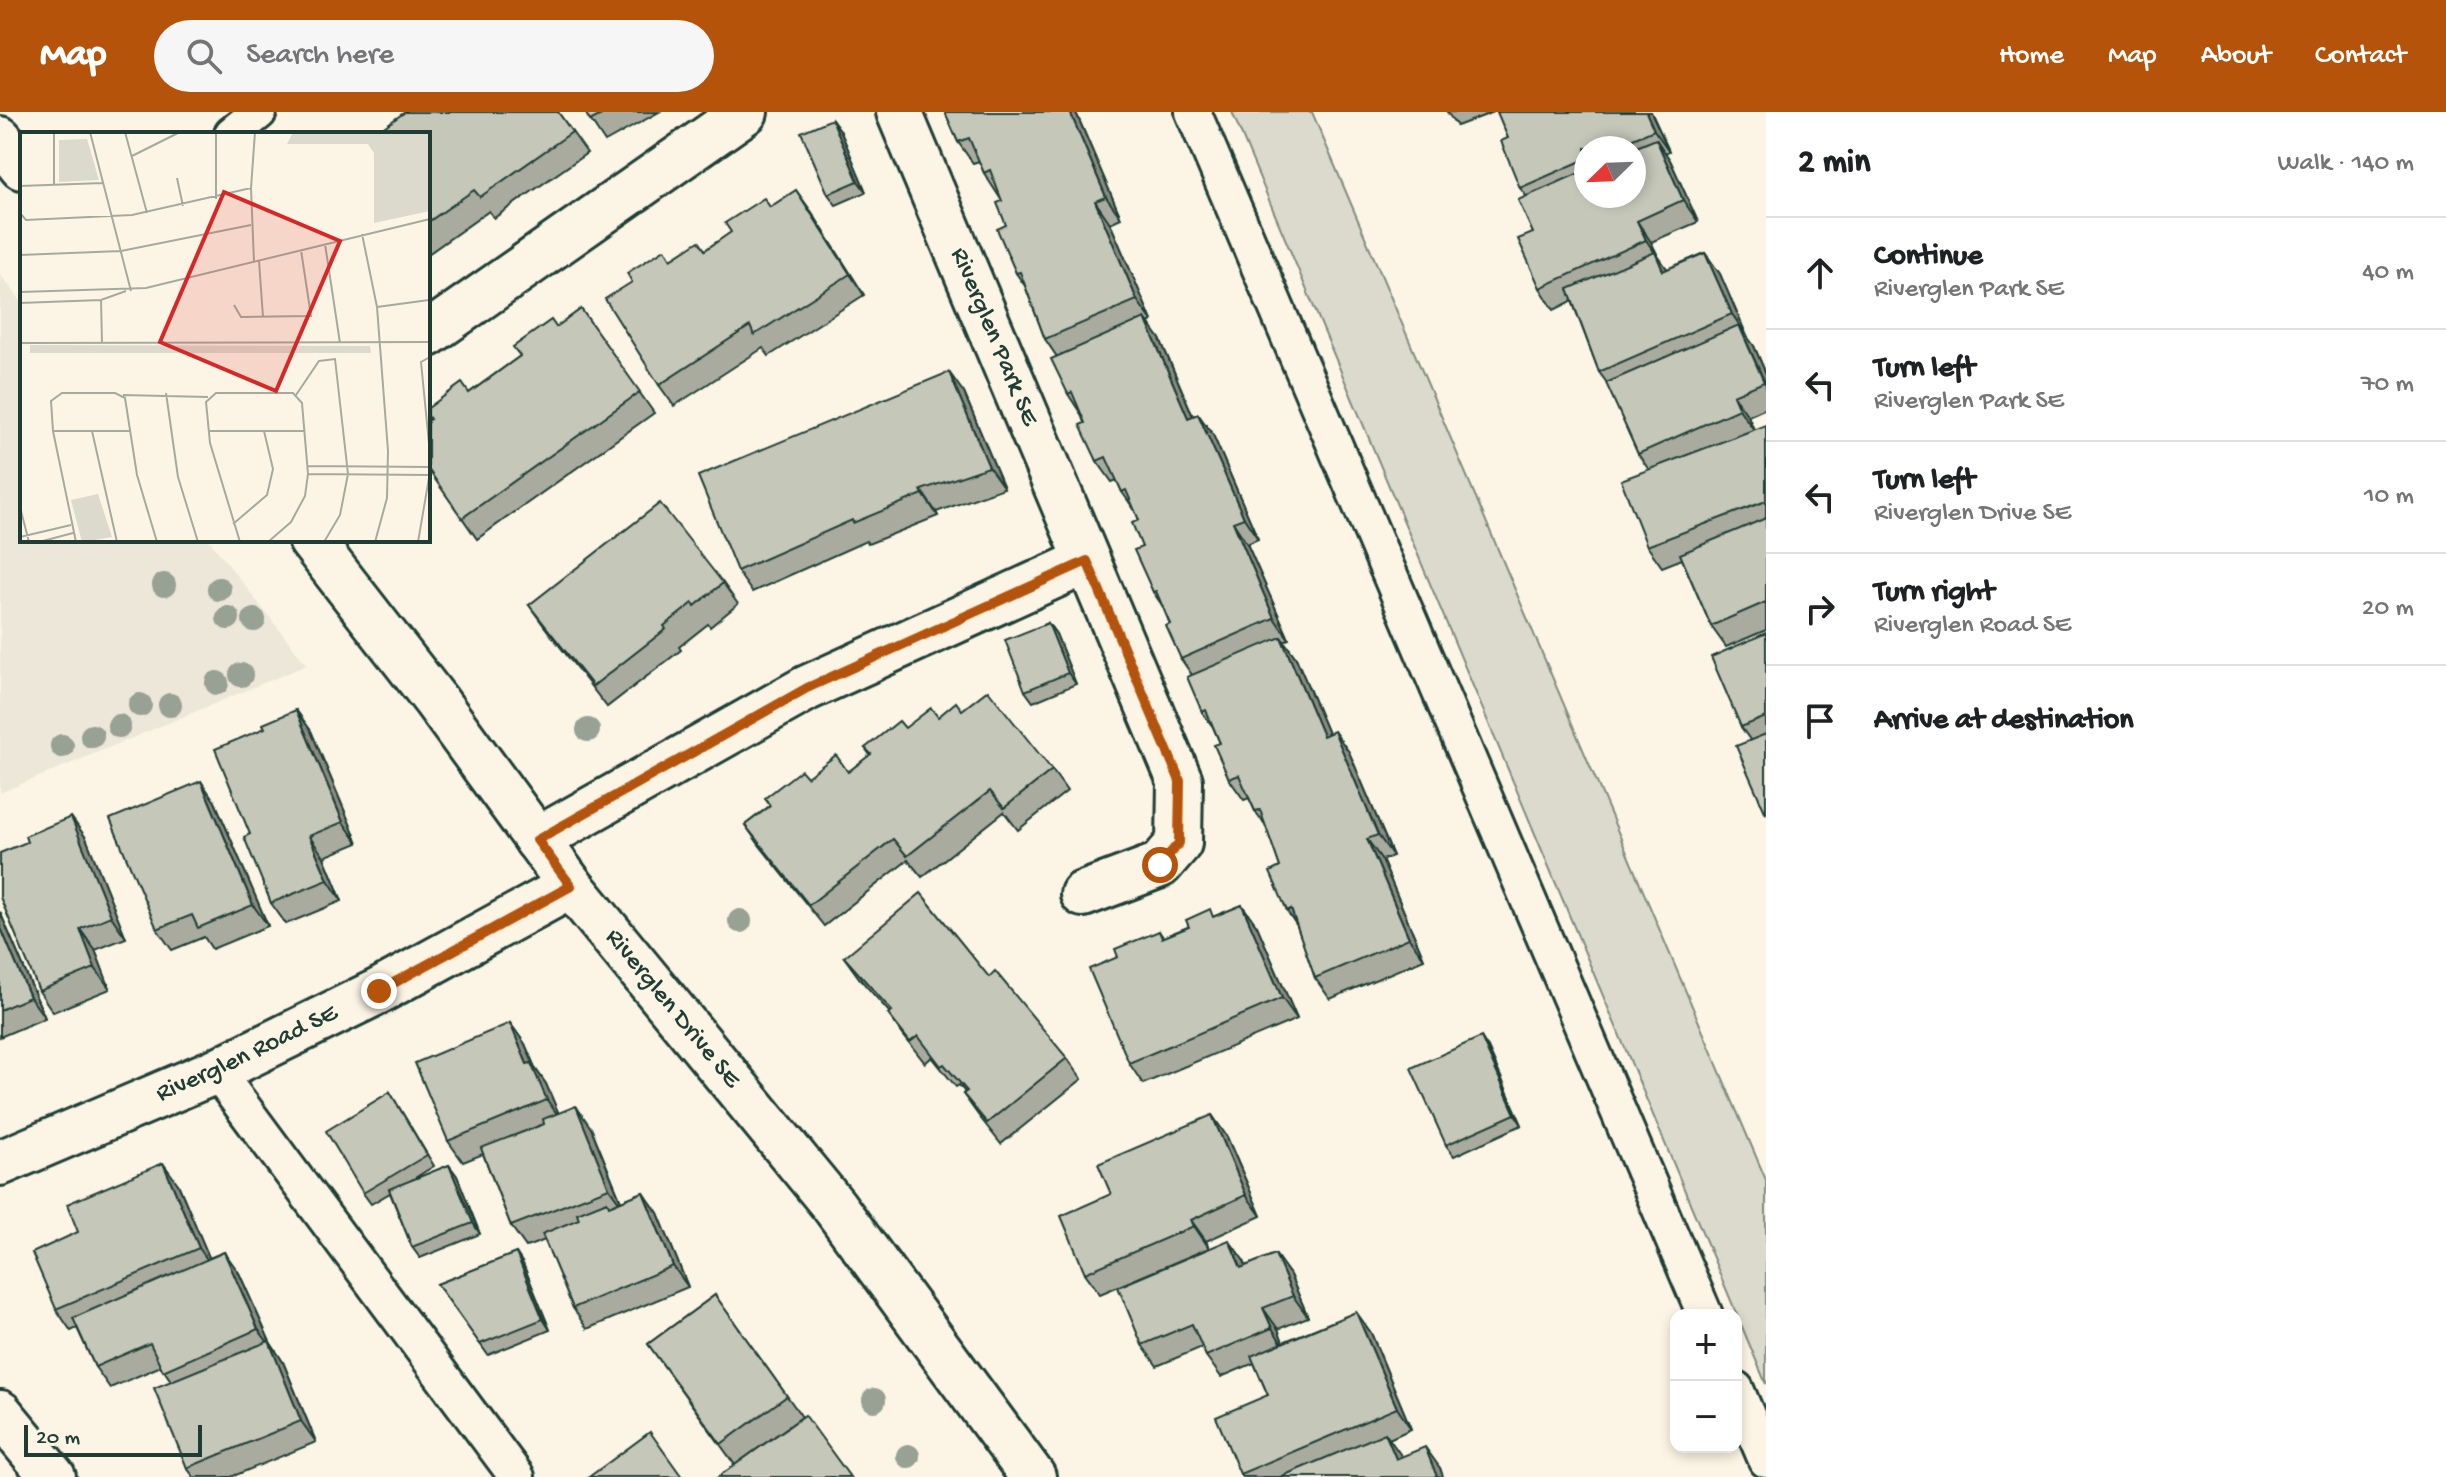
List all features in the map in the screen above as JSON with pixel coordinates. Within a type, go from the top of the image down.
[{"type":"street","points":[[430,333],[745,112]]},
{"type":"street","name":"Riverglen Park SE","points":[[899,112],[1180,781],[1179,843],[1160,865],[1083,894]]},
{"type":"street","points":[[0,139],[20,164]]},
{"type":"street","name":"Riverglen Drive SE","points":[[313,542],[436,701],[571,886],[834,1206],[1033,1477]]},
{"type":"street","points":[[537,840],[807,688],[1087,561]]},
{"type":"street","name":"Riverglen Road SE","points":[[0,1163],[216,1071],[379,991],[571,886]]},
{"type":"street","points":[[0,1413],[53,1477]]},
{"type":"lane","points":[[234,132],[259,112]]},
{"type":"lane","points":[[1193,112],[1702,1309]]},
{"type":"lane","points":[[216,1071],[517,1477]]},
{"type":"lane","points":[[1742,1403],[1766,1460]]},
{"type":"shaded area","points":[[1232,112],[1312,112],[1766,1180],[1766,1384],[1742,1327],[1742,1309],[1735,1309]]},
{"type":"shaded area","points":[[0,274],[20,299],[20,542],[211,542],[307,665],[0,793]]},
{"type":"building","points":[[405,112],[558,112],[572,132],[480,197],[474,190],[430,221],[430,132],[377,132]]},
{"type":"building","points":[[585,112],[607,112],[590,121]]},
{"type":"building","points":[[945,112],[1070,112],[1106,197],[1095,201],[1137,300],[1045,339],[1020,272],[1016,273],[997,229],[1006,225],[997,203],[1002,201],[990,170],[984,173],[969,138],[958,142]]},
{"type":"building","points":[[1497,112],[1646,112],[1654,130],[1640,136],[1574,136],[1574,164],[1520,188],[1501,141],[1508,138]]},
{"type":"building","points":[[832,119],[858,181],[828,194],[801,132]]},
{"type":"building","points":[[1656,139],[1683,200],[1637,221],[1646,240],[1540,288],[1518,239],[1533,233],[1518,200],[1574,175],[1574,208],[1646,208],[1646,143]]},
{"type":"building","points":[[796,190],[850,274],[754,335],[750,326],[659,385],[605,299],[632,282],[627,273],[665,249],[671,259],[699,241],[705,250],[731,232],[725,223],[764,198],[770,207]]},
{"type":"building","points":[[1655,252],[1663,271],[1705,253],[1732,314],[1599,372],[1568,289]]},
{"type":"building","points":[[581,309],[640,392],[462,518],[430,472],[430,407],[462,383],[469,393],[520,356],[513,347],[551,320],[556,327]]},
{"type":"building","points":[[1145,318],[1188,418],[1198,414],[1244,518],[1233,522],[1274,618],[1181,659],[1166,626],[1170,624],[1156,591],[1153,592],[1134,550],[1142,547],[1132,523],[1139,520],[1126,490],[1122,492],[1106,457],[1097,461],[1080,425],[1085,423],[1072,392],[1068,394],[1051,359]]},
{"type":"building","points":[[1739,325],[1764,382],[1733,395],[1739,409],[1638,454],[1606,383]]},
{"type":"building","points":[[949,372],[989,467],[921,490],[923,494],[853,523],[852,520],[737,571],[698,476]]},
{"type":"building","points":[[1766,425],[1766,501],[1647,546],[1621,480]]},
{"type":"building","points":[[660,503],[723,583],[695,606],[693,603],[664,626],[666,629],[593,686],[529,605]]},
{"type":"building","points":[[1766,518],[1766,602],[1711,626],[1680,554]]},
{"type":"building","points":[[1048,623],[1068,673],[1025,691],[1005,640]]},
{"type":"building","points":[[1766,633],[1766,717],[1741,727],[1711,657]]},
{"type":"building","points":[[1281,637],[1323,736],[1334,731],[1378,835],[1367,839],[1409,938],[1315,978],[1291,909],[1287,911],[1270,872],[1280,867],[1260,810],[1255,811],[1239,775],[1229,779],[1214,745],[1220,743],[1187,677]]},
{"type":"building","points":[[988,690],[1052,770],[1004,808],[990,791],[907,856],[893,839],[809,905],[745,825],[770,806],[765,798],[801,770],[807,777],[836,755],[848,772],[871,754],[865,748],[899,721],[905,728],[931,708],[938,717],[956,702],[962,710]]},
{"type":"building","points":[[296,710],[343,822],[309,836],[328,880],[271,903],[244,837],[250,834],[215,749],[265,728],[263,724]]},
{"type":"building","points":[[1766,734],[1766,814],[1736,746]]},
{"type":"building","points":[[201,781],[253,905],[198,928],[192,915],[157,929],[110,819]]},
{"type":"building","points":[[71,817],[111,916],[80,929],[95,968],[39,991],[0,897],[0,853],[27,842],[25,836]]},
{"type":"building","points":[[921,893],[989,977],[995,971],[1067,1058],[987,1123],[963,1094],[967,1091],[944,1064],[941,1066],[918,1036],[910,1042],[888,1014],[892,1011],[844,957]]},
{"type":"building","points":[[1242,905],[1282,998],[1129,1063],[1089,969],[1118,957],[1115,949],[1159,931],[1162,938],[1189,927],[1186,920],[1210,909],[1213,917]]},
{"type":"building","points":[[0,926],[30,997],[0,1010]]},
{"type":"building","points":[[510,1023],[527,1064],[531,1063],[547,1100],[448,1141],[415,1063]]},
{"type":"building","points":[[1481,1037],[1515,1114],[1446,1145],[1411,1068]]},
{"type":"building","points":[[390,1092],[427,1155],[363,1193],[326,1131]]},
{"type":"building","points":[[576,1106],[609,1188],[511,1226],[481,1148],[544,1124],[543,1119]]},
{"type":"building","points":[[1212,1115],[1246,1195],[1191,1220],[1194,1226],[1085,1273],[1061,1216],[1111,1194],[1098,1164]]},
{"type":"building","points":[[163,1163],[199,1248],[56,1309],[32,1253],[78,1232],[67,1204]]},
{"type":"building","points":[[449,1165],[473,1223],[412,1247],[389,1189]]},
{"type":"building","points":[[643,1192],[673,1266],[573,1308],[542,1234],[579,1219],[577,1213],[607,1201],[609,1206]]},
{"type":"building","points":[[1229,1240],[1241,1268],[1275,1254],[1293,1296],[1263,1308],[1272,1328],[1206,1356],[1192,1324],[1142,1345],[1118,1287]]},
{"type":"building","points":[[224,1252],[258,1329],[163,1371],[150,1343],[95,1367],[73,1318]]},
{"type":"building","points":[[516,1253],[543,1319],[480,1344],[437,1284]]},
{"type":"building","points":[[715,1295],[787,1396],[721,1444],[648,1344]]},
{"type":"building","points":[[1356,1312],[1397,1408],[1240,1474],[1216,1417],[1268,1395],[1251,1356]]},
{"type":"building","points":[[269,1341],[301,1421],[187,1468],[154,1388]]},
{"type":"building","points":[[805,1415],[850,1477],[718,1477]]},
{"type":"building","points":[[650,1432],[682,1477],[589,1477]]},
{"type":"building","points":[[1385,1433],[1396,1459],[1425,1447],[1437,1477],[1280,1477]]},
{"type":"route","points":[[379,991],[571,886],[537,840],[807,688],[1087,561],[1180,781],[1179,843],[1160,865]]}]
